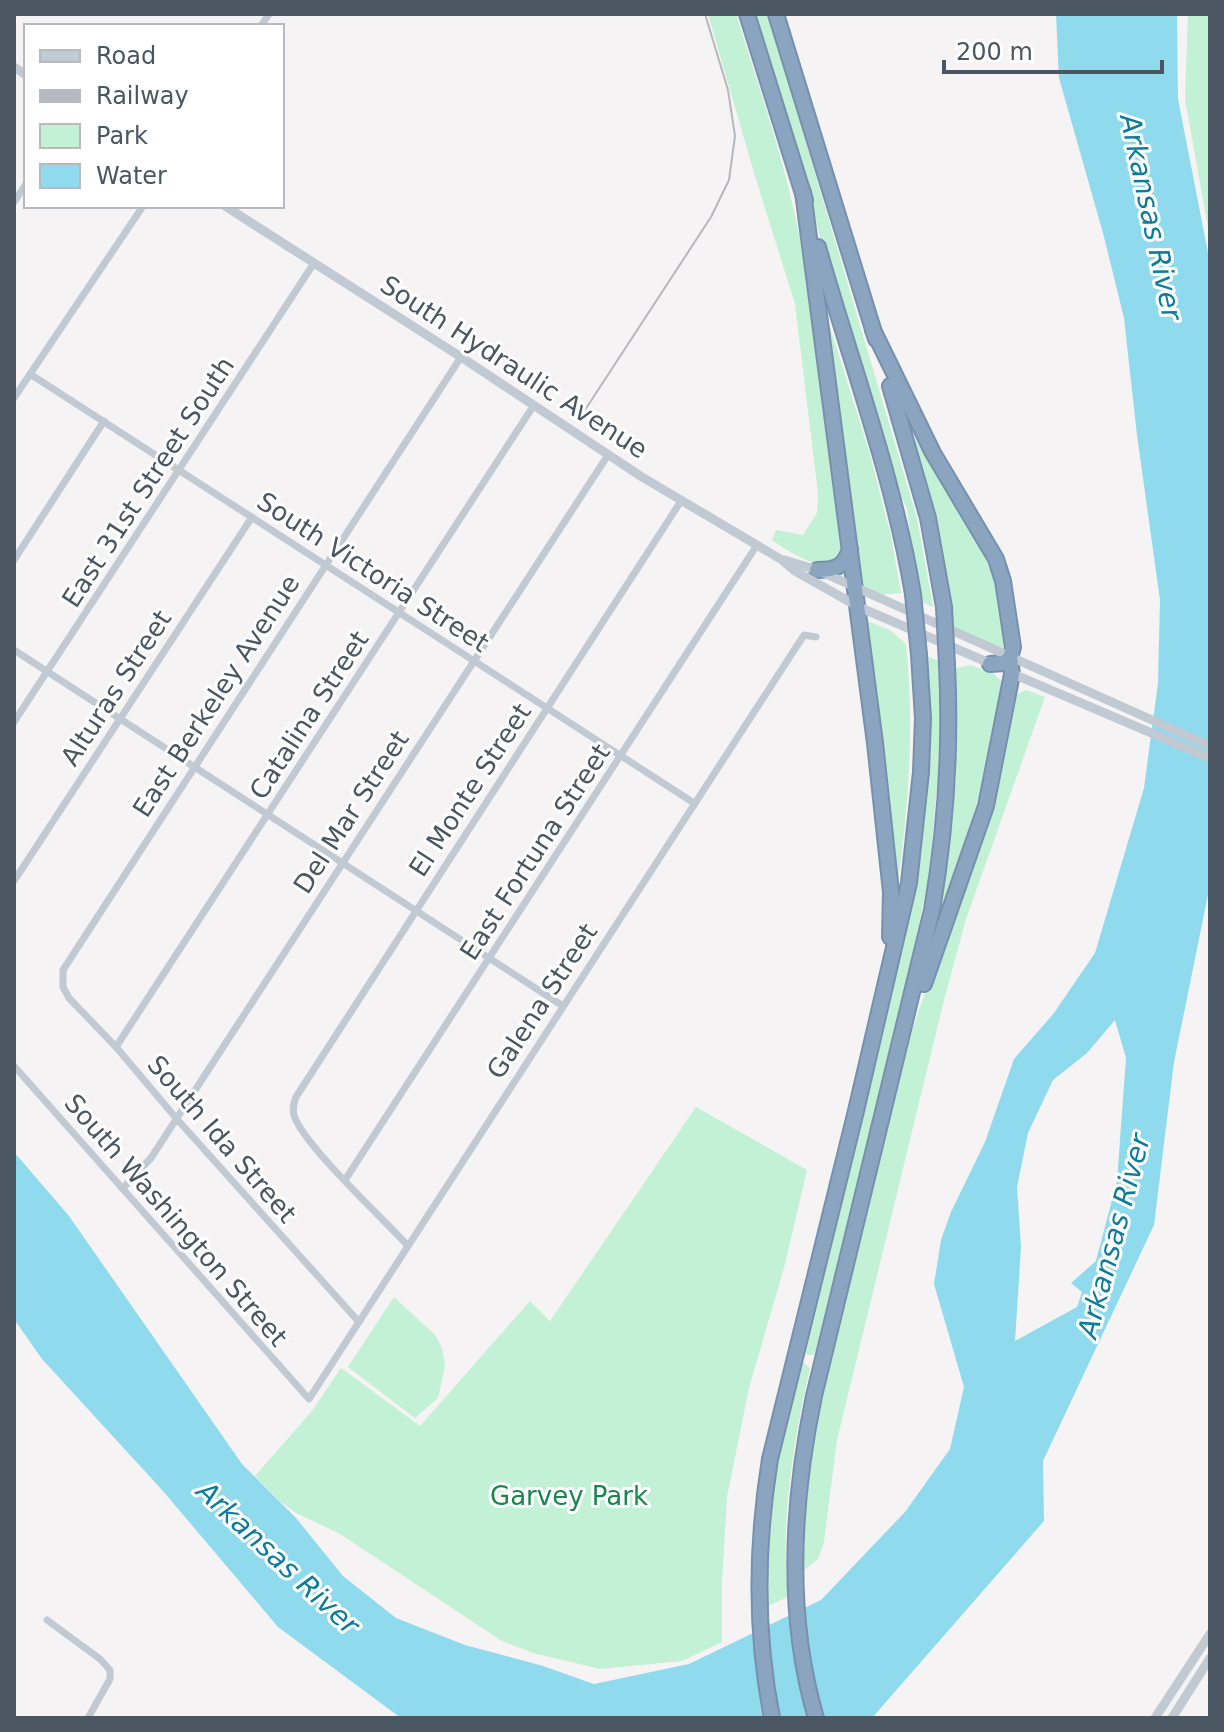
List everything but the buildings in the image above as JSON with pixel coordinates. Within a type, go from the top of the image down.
[{"type":"highway","points":[[747,14],[889,480],[913,594],[923,718],[915,848],[902,921],[764,1493],[758,1583],[761,1649],[772,1718]]},
{"type":"highway","points":[[776,14],[906,436],[928,518],[944,607],[950,729],[942,852],[919,973],[805,1439],[797,1506],[795,1575],[798,1627],[816,1718]]},
{"type":"highway","points":[[803,192],[859,607],[891,892],[891,924],[876,1030]]},
{"type":"highway","points":[[873,330],[926,441],[996,559],[1003,581],[1013,647],[986,806],[897,1060]]},
{"type":"highway","points":[[817,570],[840,567],[850,548]]},
{"type":"highway","points":[[990,664],[1011,666]]},
{"type":"street","points":[[15,393],[142,208]]},
{"type":"street","name":"South Hydraulic Avenue","points":[[228,208],[608,455],[782,560],[802,576],[859,607],[990,664]]},
{"type":"street","name":"East 31st Street South","points":[[14,722],[314,263]]},
{"type":"street","name":"East Berkeley Avenue","points":[[63,979],[66,965],[461,357]]},
{"type":"street","name":"South Victoria Street","points":[[30,374],[694,803]]},
{"type":"street","name":"Catalina Street","points":[[116,1047],[534,405]]},
{"type":"street","points":[[14,560],[104,421]]},
{"type":"street","name":"Del Mar Street","points":[[123,1188],[142,1169],[176,1118],[608,455]]},
{"type":"street","name":"El Monte Street","points":[[345,1180],[297,1122],[293,1113],[294,1102],[681,501]]},
{"type":"street","name":"Alturas Street","points":[[14,881],[252,517]]},
{"type":"street","name":"East Fortuna Street","points":[[345,1180],[757,545]]},
{"type":"street","name":"South Hydraulic Avenue","points":[[782,560],[817,570],[1129,724],[1210,758]]},
{"type":"street","name":"Galena Street","points":[[309,1399],[804,635],[816,637]]},
{"type":"street","points":[[14,650],[563,1006]]},
{"type":"street","name":"South Hydraulic Avenue","points":[[1011,666],[1210,746]]},
{"type":"street","name":"South Ida Street","points":[[63,979],[63,987],[69,998],[359,1322]]},
{"type":"street","name":"South Washington Street","points":[[14,1066],[309,1399]]},
{"type":"street","points":[[345,1180],[408,1246]]},
{"type":"street","points":[[47,1620],[107,1665],[110,1679],[88,1718]]},
{"type":"street","points":[[1155,1718],[1210,1634]]},
{"type":"street","points":[[1172,1718],[1210,1658]]},
{"type":"green space","points":[[708,14],[736,14],[776,142],[796,220],[817,342],[841,548],[839,559],[832,564],[812,562],[772,540],[776,530],[803,535],[817,513],[818,493],[795,304]]},
{"type":"green space","points":[[753,14],[768,14],[917,518],[933,607],[918,600],[907,508],[895,486]]},
{"type":"green space","points":[[1188,14],[1210,14],[1210,239],[1185,99]]},
{"type":"green space","points":[[823,305],[869,451],[891,536],[901,593],[879,595],[860,587]]},
{"type":"green space","points":[[909,431],[987,562],[1001,604],[1003,648],[952,629]]},
{"type":"green space","points":[[865,620],[890,630],[906,644],[910,708],[909,771],[896,897]]},
{"type":"green space","points":[[924,655],[939,661],[941,743],[929,875],[908,979],[816,1351],[808,1355],[804,1351],[905,929]]},
{"type":"green space","points":[[971,665],[994,674],[1003,683],[982,787],[939,923],[956,777],[956,668]]},
{"type":"green space","points":[[1026,690],[1045,697],[966,919],[837,1440],[824,1542],[818,1559],[802,1572],[804,1501],[814,1430],[908,1042],[1014,696]]},
{"type":"green space","name":"Garvey Park","points":[[696,1107],[807,1170],[784,1268],[749,1388],[727,1497],[722,1642],[682,1661],[600,1669],[533,1653],[502,1641],[340,1534],[296,1513],[255,1476],[312,1411],[341,1368],[420,1426],[530,1301],[550,1321]]},
{"type":"green space","points":[[394,1297],[436,1336],[442,1348],[445,1366],[438,1398],[415,1418],[348,1367]]},
{"type":"green space","points":[[800,1363],[810,1368],[798,1425],[787,1511],[788,1597],[765,1607],[772,1471]]},
{"type":"water","name":"Arkansas River","points":[[1056,14],[1177,14],[1178,99],[1210,263],[1210,885],[1174,1062],[1154,1225],[1043,1461],[1044,1521],[872,1718],[401,1718],[278,1627],[163,1491],[42,1359],[14,1319],[14,1152],[69,1216],[242,1464],[296,1518],[343,1576],[396,1618],[465,1645],[543,1666],[594,1684],[689,1664],[821,1600],[905,1512],[950,1449],[964,1387],[934,1284],[941,1240],[985,1142],[1014,1059],[1054,1013],[1095,953],[1144,788],[1158,683],[1160,600],[1124,318],[1059,78]],"holes":[[[1115,1020],[1126,1058],[1117,1181],[1096,1261],[1071,1283],[1082,1292],[1077,1307],[1015,1341],[1021,1247],[1017,1187],[1028,1133],[1053,1080],[1087,1053]]]},
{"type":"railway","points":[[585,410],[711,217],[729,180],[735,136],[728,90],[705,14]]}]
